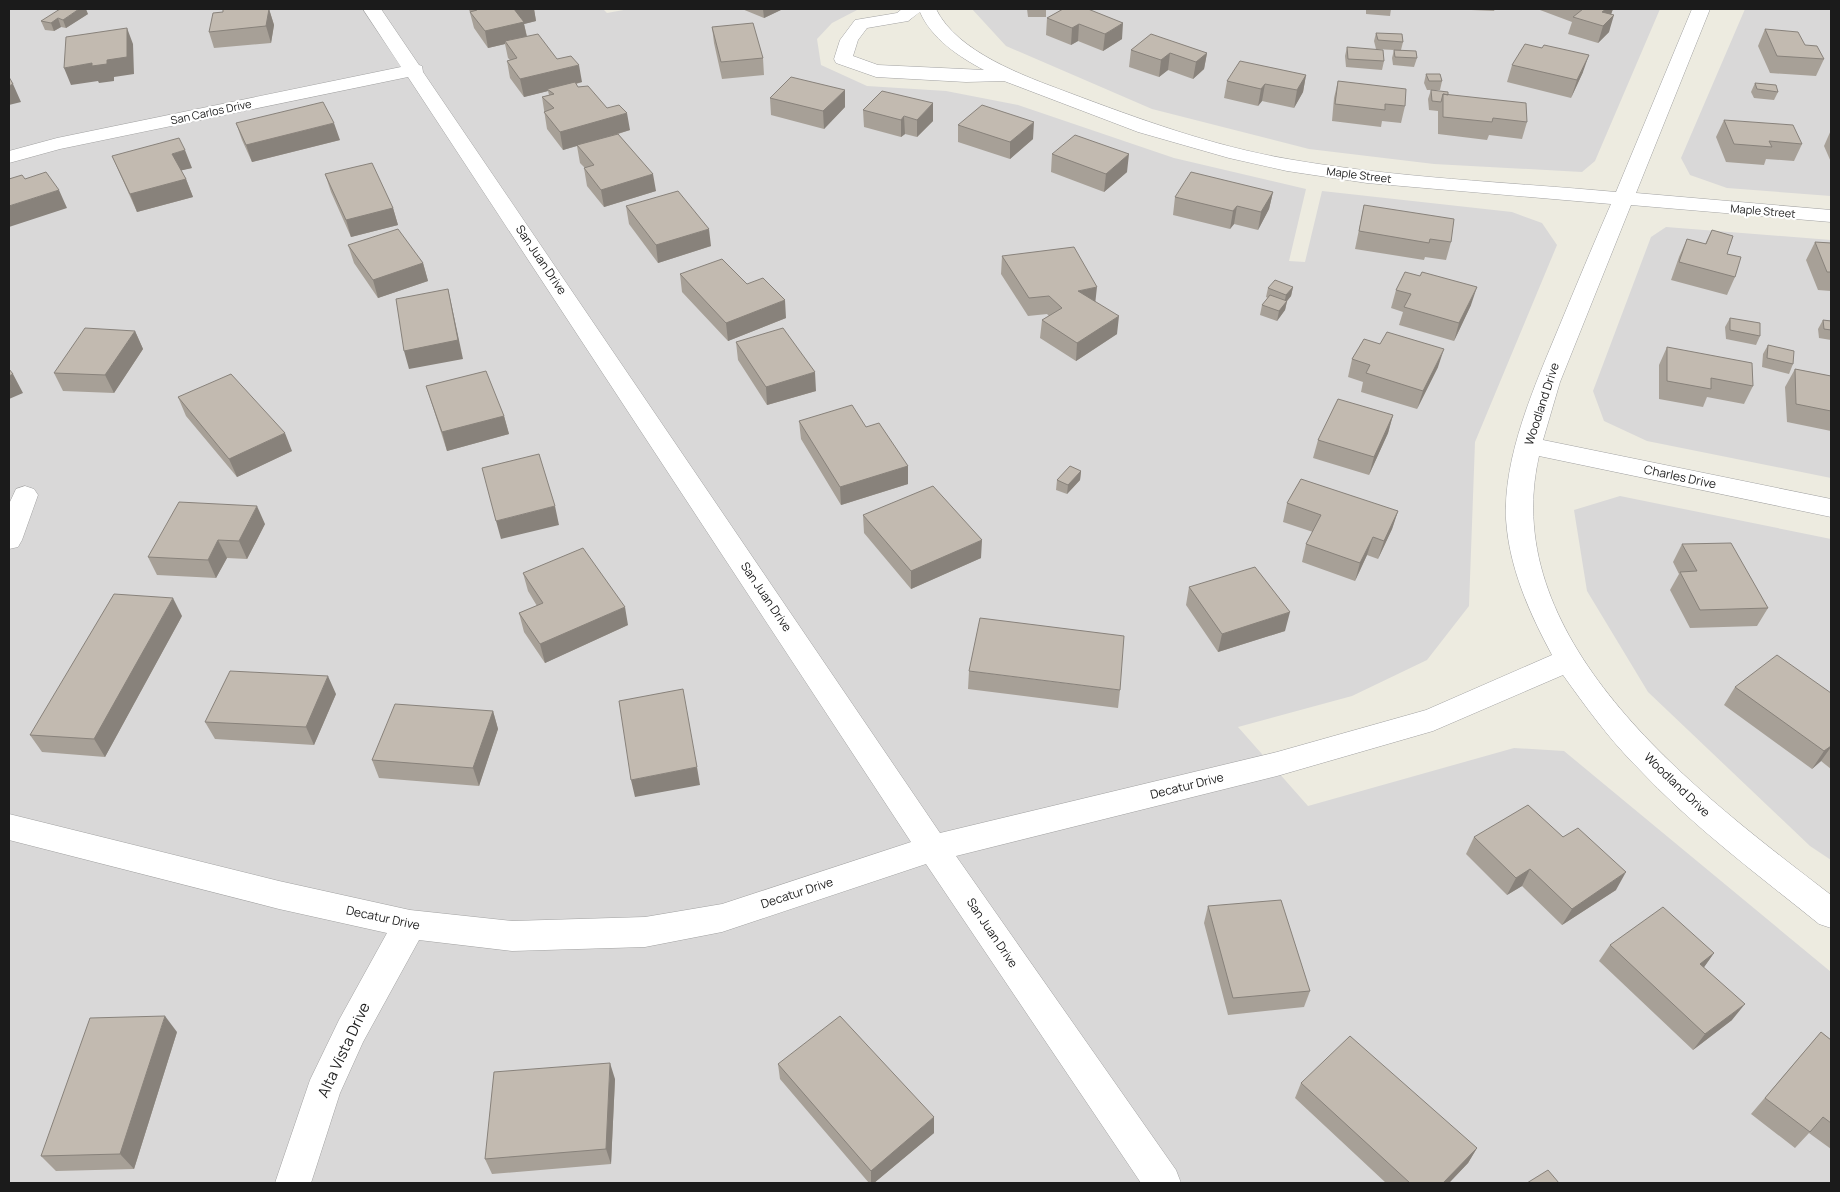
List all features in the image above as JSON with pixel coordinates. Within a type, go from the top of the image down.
[{"type":"street","name":"San Juan Drive","points":[[372,9],[415,70],[933,848],[1163,1183]]},
{"type":"street","points":[[913,9],[902,17],[861,24],[849,40],[844,59],[876,71],[966,76],[1007,75]]},
{"type":"street","name":"Maple Street","points":[[927,9],[933,22],[956,44],[979,60],[1007,75],[1145,128],[1228,152],[1287,165],[1367,177],[1831,216]]},
{"type":"street","name":"Woodland Drive","points":[[1701,9],[1548,382],[1528,445],[1519,508],[1522,541],[1531,583],[1544,618],[1566,661],[1601,707],[1664,776],[1736,840],[1831,914]]},
{"type":"street","name":"San Carlos Drive","points":[[9,157],[57,144],[415,70]]},
{"type":"street","name":"Charles Drive","points":[[1528,445],[1831,508]]},
{"type":"street","points":[[9,540],[25,495]]},
{"type":"street","name":"Decatur Drive","points":[[9,827],[280,895],[410,924],[448,930],[512,936],[645,932],[722,918],[933,848],[1277,764],[1433,719],[1566,661]]},
{"type":"street","name":"Alta Vista Drive","points":[[293,1183],[323,1092],[350,1031],[410,924]]},
{"type":"shaded area","points":[[9,9],[603,9],[607,13],[629,9],[859,9],[832,23],[817,39],[821,65],[867,86],[946,91],[1018,105],[1174,158],[1306,189],[1289,261],[1305,262],[1322,191],[1512,212],[1542,223],[1557,245],[1475,442],[1469,606],[1427,660],[1352,696],[1238,727],[1308,806],[1514,748],[1564,751],[1831,972],[1831,1183],[9,1183]]},
{"type":"shaded area","points":[[972,9],[1660,9],[1595,161],[1582,172],[1434,164],[1309,149],[1152,109],[1006,46]]},
{"type":"shaded area","points":[[1745,9],[1831,9],[1831,196],[1727,188],[1690,175],[1681,158]]},
{"type":"shaded area","points":[[1666,227],[1831,240],[1831,478],[1647,441],[1604,421],[1593,391],[1651,237]]},
{"type":"shaded area","points":[[1620,496],[1831,539],[1831,860],[1810,846],[1648,692],[1587,591],[1574,510]]},
{"type":"building","points":[[60,9],[79,9],[63,20],[58,18],[51,23],[41,21]]},
{"type":"building","points":[[223,9],[269,9],[266,26],[209,32],[213,13],[223,12]]},
{"type":"building","points":[[476,9],[514,9],[524,22],[485,31],[470,12]]},
{"type":"building","points":[[1063,9],[1088,9],[1123,23],[1105,34],[1079,24],[1072,28],[1047,18]]},
{"type":"building","points":[[1583,9],[1606,9],[1602,12],[1614,15],[1603,26],[1573,17]]},
{"type":"building","points":[[753,23],[763,58],[721,62],[712,27]]},
{"type":"building","points":[[127,28],[127,57],[107,60],[107,64],[92,66],[92,63],[64,68],[66,37]]},
{"type":"building","points":[[1765,29],[1798,32],[1805,45],[1817,46],[1824,59],[1777,56]]},
{"type":"building","points":[[1376,33],[1402,34],[1403,42],[1378,40]]},
{"type":"building","points":[[538,34],[557,59],[571,56],[579,65],[520,79],[507,61],[517,58],[505,41]]},
{"type":"building","points":[[1151,34],[1207,53],[1196,62],[1170,53],[1161,60],[1131,50]]},
{"type":"building","points":[[1525,44],[1542,48],[1544,45],[1589,55],[1577,80],[1512,65]]},
{"type":"building","points":[[1347,47],[1383,50],[1384,61],[1348,59]]},
{"type":"building","points":[[1394,50],[1416,51],[1417,58],[1395,57]]},
{"type":"building","points":[[1240,61],[1306,75],[1297,90],[1265,84],[1261,89],[1227,81]]},
{"type":"building","points":[[1426,74],[1440,74],[1442,81],[1429,81]]},
{"type":"building","points":[[9,77],[13,84],[9,86]]},
{"type":"building","points":[[791,77],[845,90],[823,111],[770,98]]},
{"type":"building","points":[[1338,81],[1406,89],[1405,106],[1385,104],[1385,110],[1335,104]]},
{"type":"building","points":[[575,82],[578,87],[588,86],[607,108],[619,105],[627,113],[560,132],[544,112],[554,108],[542,97],[554,94],[547,89]]},
{"type":"building","points":[[1755,83],[1776,85],[1778,92],[1757,89]]},
{"type":"building","points":[[1431,90],[1448,92],[1448,95],[1443,94],[1441,102],[1432,101]]},
{"type":"building","points":[[882,91],[933,103],[917,120],[904,116],[901,120],[863,110]]},
{"type":"building","points":[[1443,94],[1526,103],[1527,122],[1493,118],[1492,122],[1443,117]]},
{"type":"building","points":[[323,102],[334,123],[246,145],[236,123]]},
{"type":"building","points":[[982,105],[1034,122],[1010,142],[958,125]]},
{"type":"building","points":[[1724,120],[1793,125],[1802,144],[1769,141],[1772,147],[1734,144]]},
{"type":"building","points":[[618,134],[653,174],[601,190],[584,168],[594,165],[577,145]]},
{"type":"building","points":[[1075,135],[1129,154],[1106,174],[1052,154]]},
{"type":"building","points":[[179,138],[185,150],[172,154],[186,179],[130,194],[112,156]]},
{"type":"building","points":[[372,163],[393,208],[346,220],[325,174]]},
{"type":"building","points":[[46,172],[59,190],[9,206],[9,179],[22,175],[25,179]]},
{"type":"building","points":[[1191,172],[1273,192],[1261,212],[1237,206],[1233,211],[1175,197]]},
{"type":"building","points":[[678,191],[709,229],[656,245],[626,206]]},
{"type":"building","points":[[1364,205],[1454,219],[1451,242],[1430,239],[1429,243],[1359,231]]},
{"type":"building","points":[[398,229],[423,263],[373,280],[348,245]]},
{"type":"building","points":[[1712,230],[1733,236],[1727,254],[1741,257],[1735,277],[1679,262],[1687,239],[1706,244]]},
{"type":"building","points":[[1815,242],[1831,243],[1831,272],[1827,272]]},
{"type":"building","points":[[1074,247],[1097,287],[1078,291],[1119,316],[1077,343],[1042,320],[1062,308],[1049,296],[1029,298],[1002,256]]},
{"type":"building","points":[[722,259],[747,284],[763,278],[785,300],[726,323],[680,274]]},
{"type":"building","points":[[1405,272],[1420,276],[1422,272],[1477,287],[1459,323],[1404,307],[1411,294],[1396,290]]},
{"type":"building","points":[[1275,280],[1293,287],[1286,295],[1268,288]]},
{"type":"building","points":[[448,289],[458,340],[404,351],[396,299]]},
{"type":"building","points":[[1270,295],[1287,301],[1279,311],[1262,305]]},
{"type":"building","points":[[1730,318],[1760,323],[1760,336],[1730,330]]},
{"type":"building","points":[[1823,320],[1831,321],[1831,330],[1824,329]]},
{"type":"building","points":[[85,328],[135,331],[105,375],[54,373]]},
{"type":"building","points":[[783,328],[815,372],[766,387],[736,342]]},
{"type":"building","points":[[1387,332],[1444,349],[1423,391],[1366,373],[1370,365],[1352,359],[1364,339],[1380,344]]},
{"type":"building","points":[[1768,345],[1794,351],[1793,364],[1767,358]]},
{"type":"building","points":[[1667,347],[1752,363],[1753,386],[1711,378],[1711,389],[1667,381]]},
{"type":"building","points":[[1795,369],[1831,376],[1831,411],[1796,404]]},
{"type":"building","points":[[486,371],[504,416],[442,432],[426,386]]},
{"type":"building","points":[[231,374],[285,433],[229,459],[178,397]]},
{"type":"building","points":[[1338,399],[1393,415],[1374,457],[1318,440]]},
{"type":"building","points":[[852,405],[866,427],[879,423],[908,466],[840,487],[799,421]]},
{"type":"building","points":[[539,454],[555,506],[496,521],[482,468]]},
{"type":"building","points":[[1070,466],[1081,471],[1068,485],[1057,480]]},
{"type":"building","points":[[1301,479],[1398,511],[1384,541],[1373,537],[1360,563],[1306,544],[1321,515],[1287,503]]},
{"type":"building","points":[[933,486],[982,540],[911,571],[863,515]]},
{"type":"building","points":[[179,502],[257,506],[239,541],[218,540],[208,560],[148,557]]},
{"type":"building","points":[[1731,543],[1768,608],[1700,610],[1680,572],[1697,571],[1682,544]]},
{"type":"building","points":[[583,548],[625,607],[540,644],[519,613],[543,603],[523,573]]},
{"type":"building","points":[[1255,567],[1290,612],[1222,634],[1189,587]]},
{"type":"building","points":[[114,594],[173,598],[94,739],[30,735]]},
{"type":"building","points":[[980,618],[1124,636],[1120,690],[969,671]]},
{"type":"building","points":[[1777,655],[1831,693],[1831,746],[1824,751],[1735,687]]},
{"type":"building","points":[[230,671],[328,676],[306,727],[205,722]]},
{"type":"building","points":[[683,689],[697,767],[631,780],[619,701]]},
{"type":"building","points":[[395,704],[493,711],[473,768],[372,760]]},
{"type":"building","points":[[1528,805],[1563,837],[1578,828],[1626,872],[1572,909],[1530,869],[1516,878],[1474,837]]},
{"type":"building","points":[[1281,900],[1310,991],[1233,998],[1208,906]]},
{"type":"building","points":[[1663,907],[1714,953],[1700,964],[1745,1004],[1705,1034],[1610,945]]},
{"type":"building","points":[[165,1016],[120,1154],[41,1156],[90,1018]]},
{"type":"building","points":[[840,1016],[934,1117],[871,1171],[778,1064]]},
{"type":"building","points":[[1821,1032],[1831,1040],[1831,1123],[1823,1117],[1810,1132],[1765,1098]]},
{"type":"building","points":[[1350,1036],[1477,1148],[1443,1183],[1410,1183],[1301,1083]]},
{"type":"building","points":[[610,1063],[606,1149],[485,1159],[494,1072]]},
{"type":"building","points":[[1548,1170],[1559,1183],[1527,1183]]}]
